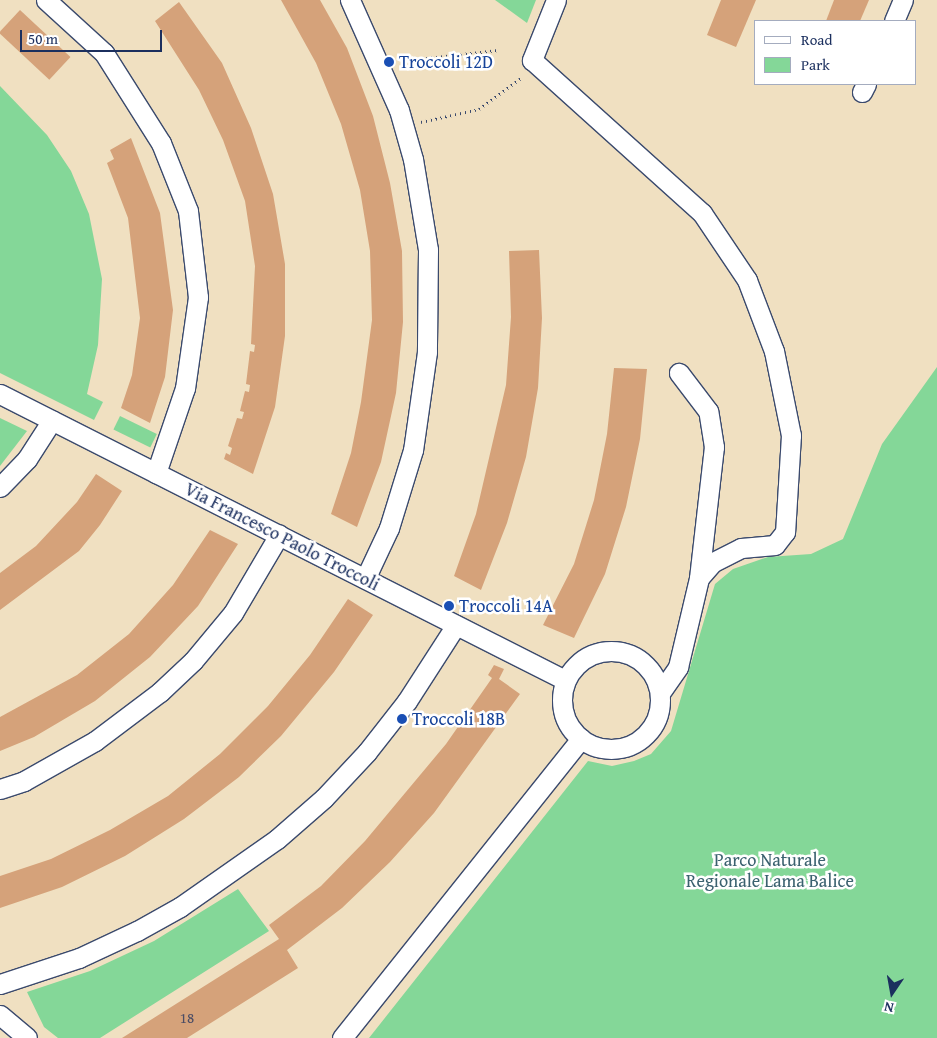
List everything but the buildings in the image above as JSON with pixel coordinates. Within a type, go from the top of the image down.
[{"type":"street","points":[[46,0],[104,53],[161,143],[188,211],[198,297],[186,388],[156,473]]},
{"type":"street","points":[[350,0],[399,110],[413,159],[428,250],[427,352],[414,450],[392,520],[365,579]]},
{"type":"street","points":[[556,0],[532,60],[702,213],[747,280],[774,351],[792,435],[785,532],[775,545],[741,548],[713,562],[699,578]]},
{"type":"street","points":[[894,20],[904,0]]},
{"type":"street","points":[[660,693],[648,666],[622,652],[592,655],[579,663],[565,680],[562,702],[565,716],[581,739],[596,747],[613,749],[629,746],[643,738],[657,718],[660,693],[678,667],[699,578],[714,447],[708,411],[679,373]]},
{"type":"street","name":"Via Francesco Paolo Troccoli","points":[[0,394],[565,680]]},
{"type":"street","points":[[0,487],[28,458],[52,420]]},
{"type":"street","points":[[0,789],[24,781],[95,741],[160,692],[193,661],[233,613],[279,535]]},
{"type":"street","points":[[0,984],[79,958],[137,932],[180,907],[277,840],[324,798],[367,752],[407,701],[456,625]]},
{"type":"street","points":[[342,1038],[581,739]]},
{"type":"street","points":[[0,1015],[27,1038]]},
{"type":"path","points":[[401,61],[498,50]]},
{"type":"path","points":[[421,122],[479,109],[521,78]]},
{"type":"green space","points":[[495,0],[536,0],[527,23]]},
{"type":"green space","points":[[0,86],[47,135],[71,171],[89,214],[102,279],[98,345],[87,394],[103,402],[94,420],[0,373]]},
{"type":"green space","name":"Parco Naturale Regionale Lama Balice","points":[[937,367],[937,1038],[369,1038],[588,761],[612,766],[634,761],[651,754],[671,731],[715,584],[733,569],[768,557],[811,554],[843,539],[882,444]]},
{"type":"green space","points":[[120,416],[157,434],[150,447],[113,429]]},
{"type":"green space","points":[[0,418],[27,431],[0,466]]},
{"type":"green space","points":[[238,889],[269,931],[100,1038],[58,1038],[44,1027],[27,992],[90,971],[154,941]]},
{"type":"place","name":"Troccoli 12D","points":[[389,62]]},
{"type":"place","name":"Troccoli 14A","points":[[449,606]]},
{"type":"place","name":"Troccoli 18B","points":[[402,719]]}]
